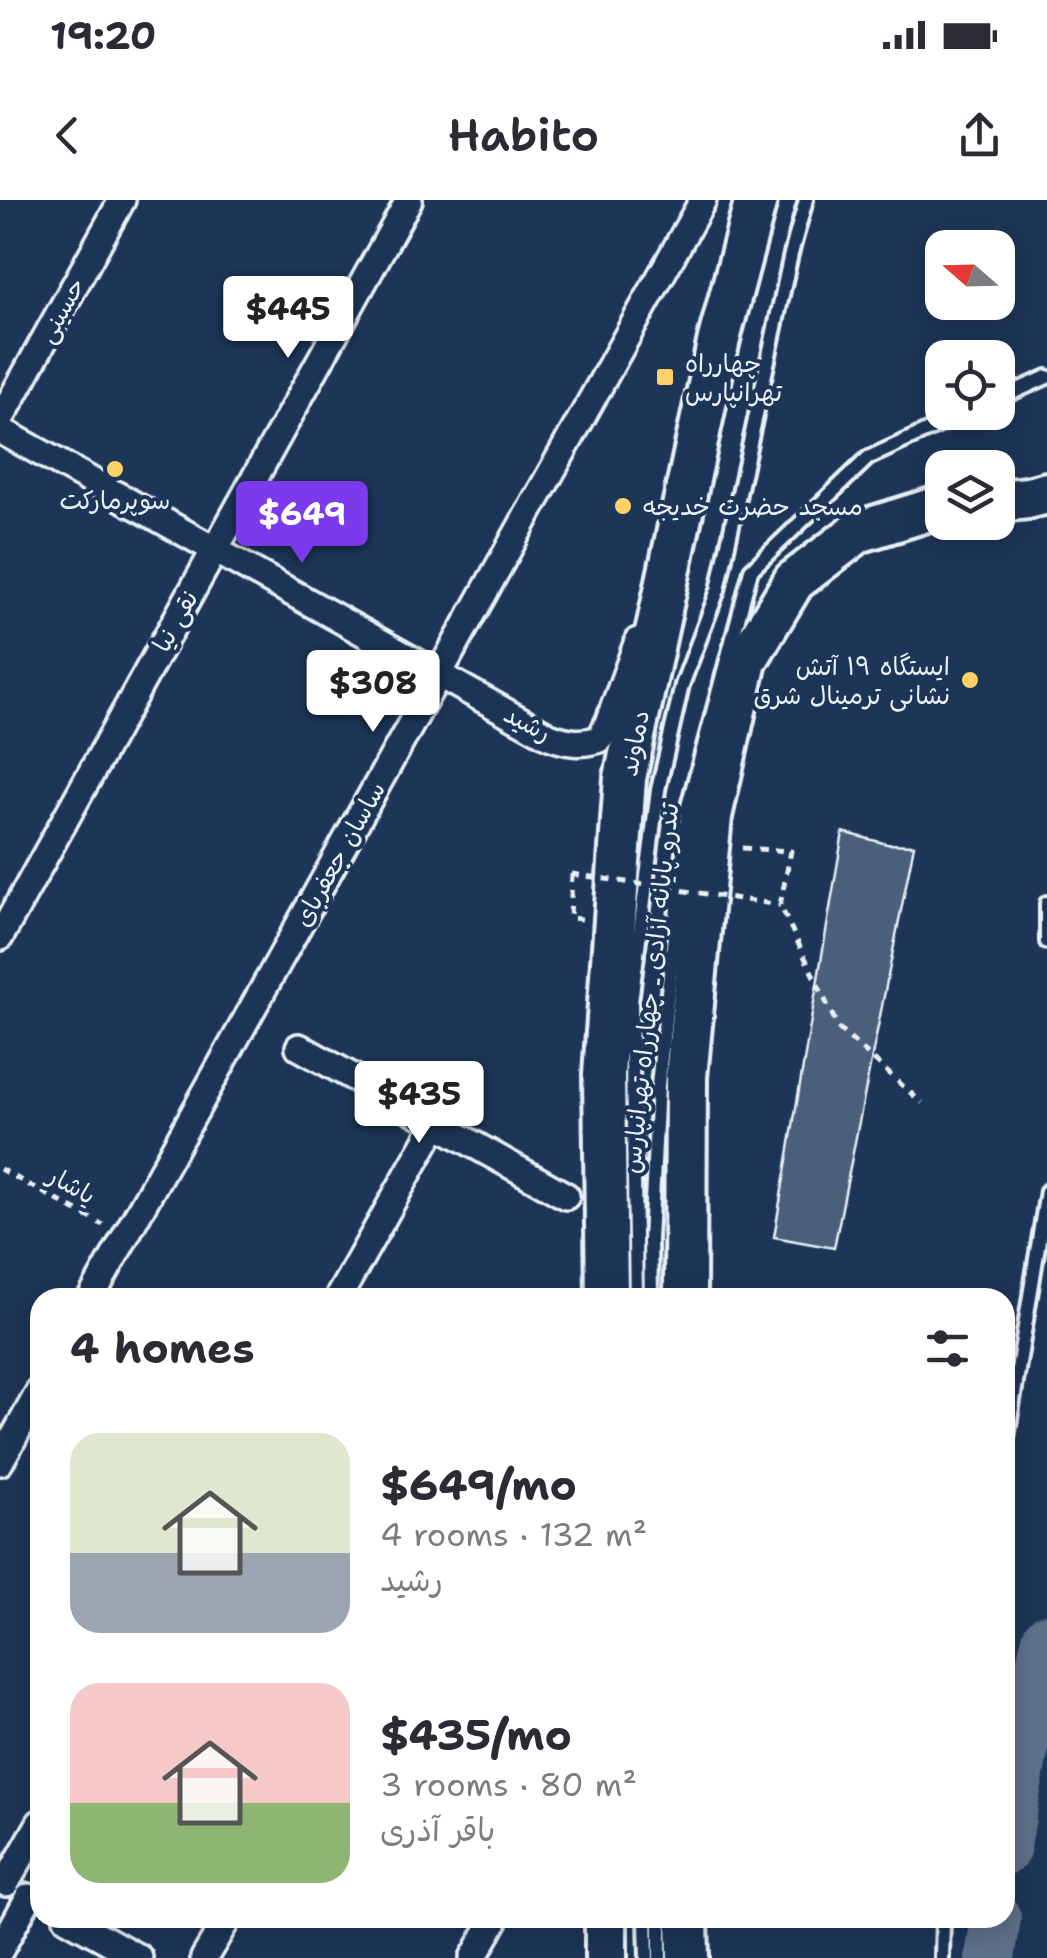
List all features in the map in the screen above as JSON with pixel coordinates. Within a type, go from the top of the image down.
[{"type":"main road","name":"دماوند","points":[[607,1288],[604,1075],[625,778],[719,338],[756,200]]},
{"type":"main road","points":[[1015,499],[1047,493]]},
{"type":"main road","points":[[685,1288],[686,1078],[711,816],[746,660],[794,581],[858,532],[925,511]]},
{"type":"main road","points":[[606,1928],[606,1958]]},
{"type":"main road","points":[[688,1928],[688,1958]]},
{"type":"street","name":"حسینی","points":[[0,420],[122,200]]},
{"type":"street","name":"نقی نیا","points":[[0,937],[409,200]]},
{"type":"street","name":"ساسان جعفربای","points":[[97,1288],[703,200]]},
{"type":"street","name":"رشید","points":[[0,430],[566,742],[583,744],[600,739],[646,621],[666,588]]},
{"type":"street","points":[[298,1048],[566,1196]]},
{"type":"street","points":[[344,1288],[436,1124]]},
{"type":"street","points":[[0,1462],[30,1408]]},
{"type":"street","points":[[30,1839],[3,1882],[30,1897]]},
{"type":"street","points":[[0,1950],[30,1907]]},
{"type":"street","points":[[84,1928],[139,1958]]},
{"type":"street","points":[[204,1958],[222,1928]]},
{"type":"street","points":[[473,1958],[490,1928]]},
{"type":"lane","points":[[636,1288],[631,1002],[658,790],[682,686],[718,590],[806,200]]},
{"type":"lane","points":[[1015,392],[1047,377]]},
{"type":"lane","name":"تندرو پایانه آزادی ـ چهارراه تهرانپارس","points":[[651,1288],[658,1086],[688,806],[751,570],[868,458],[929,430]]},
{"type":"lane","points":[[1047,903],[1047,942]]},
{"type":"lane","points":[[1015,1388],[1047,1191]]},
{"type":"lane","points":[[646,1928],[646,1958]]},
{"type":"lane","points":[[660,1928],[660,1958]]},
{"type":"lane","points":[[942,1958],[944,1928]]},
{"type":"path","points":[[709,846],[791,851],[780,905],[839,1029],[922,1103]]},
{"type":"path","points":[[570,918],[572,874],[780,905]]},
{"type":"path","name":"یاشار","points":[[0,1168],[125,1237]]},
{"type":"building","points":[[843,832],[887,844],[914,845],[834,1248],[774,1237]]},
{"type":"waterway","points":[[1015,1796],[1047,1639]]},
{"type":"waterway","points":[[990,1958],[994,1928]]},
{"type":"place","name":"چهارراه تهرانپارس","points":[[665,377]]},
{"type":"place","name":"سوپرمارکت","points":[[115,469]]},
{"type":"place","name":"مسجد حضرت خدیجه","points":[[623,506]]},
{"type":"place","name":"ایستگاه ۱۹ آتش نشانی ترمینال شرق","points":[[970,680]]}]
